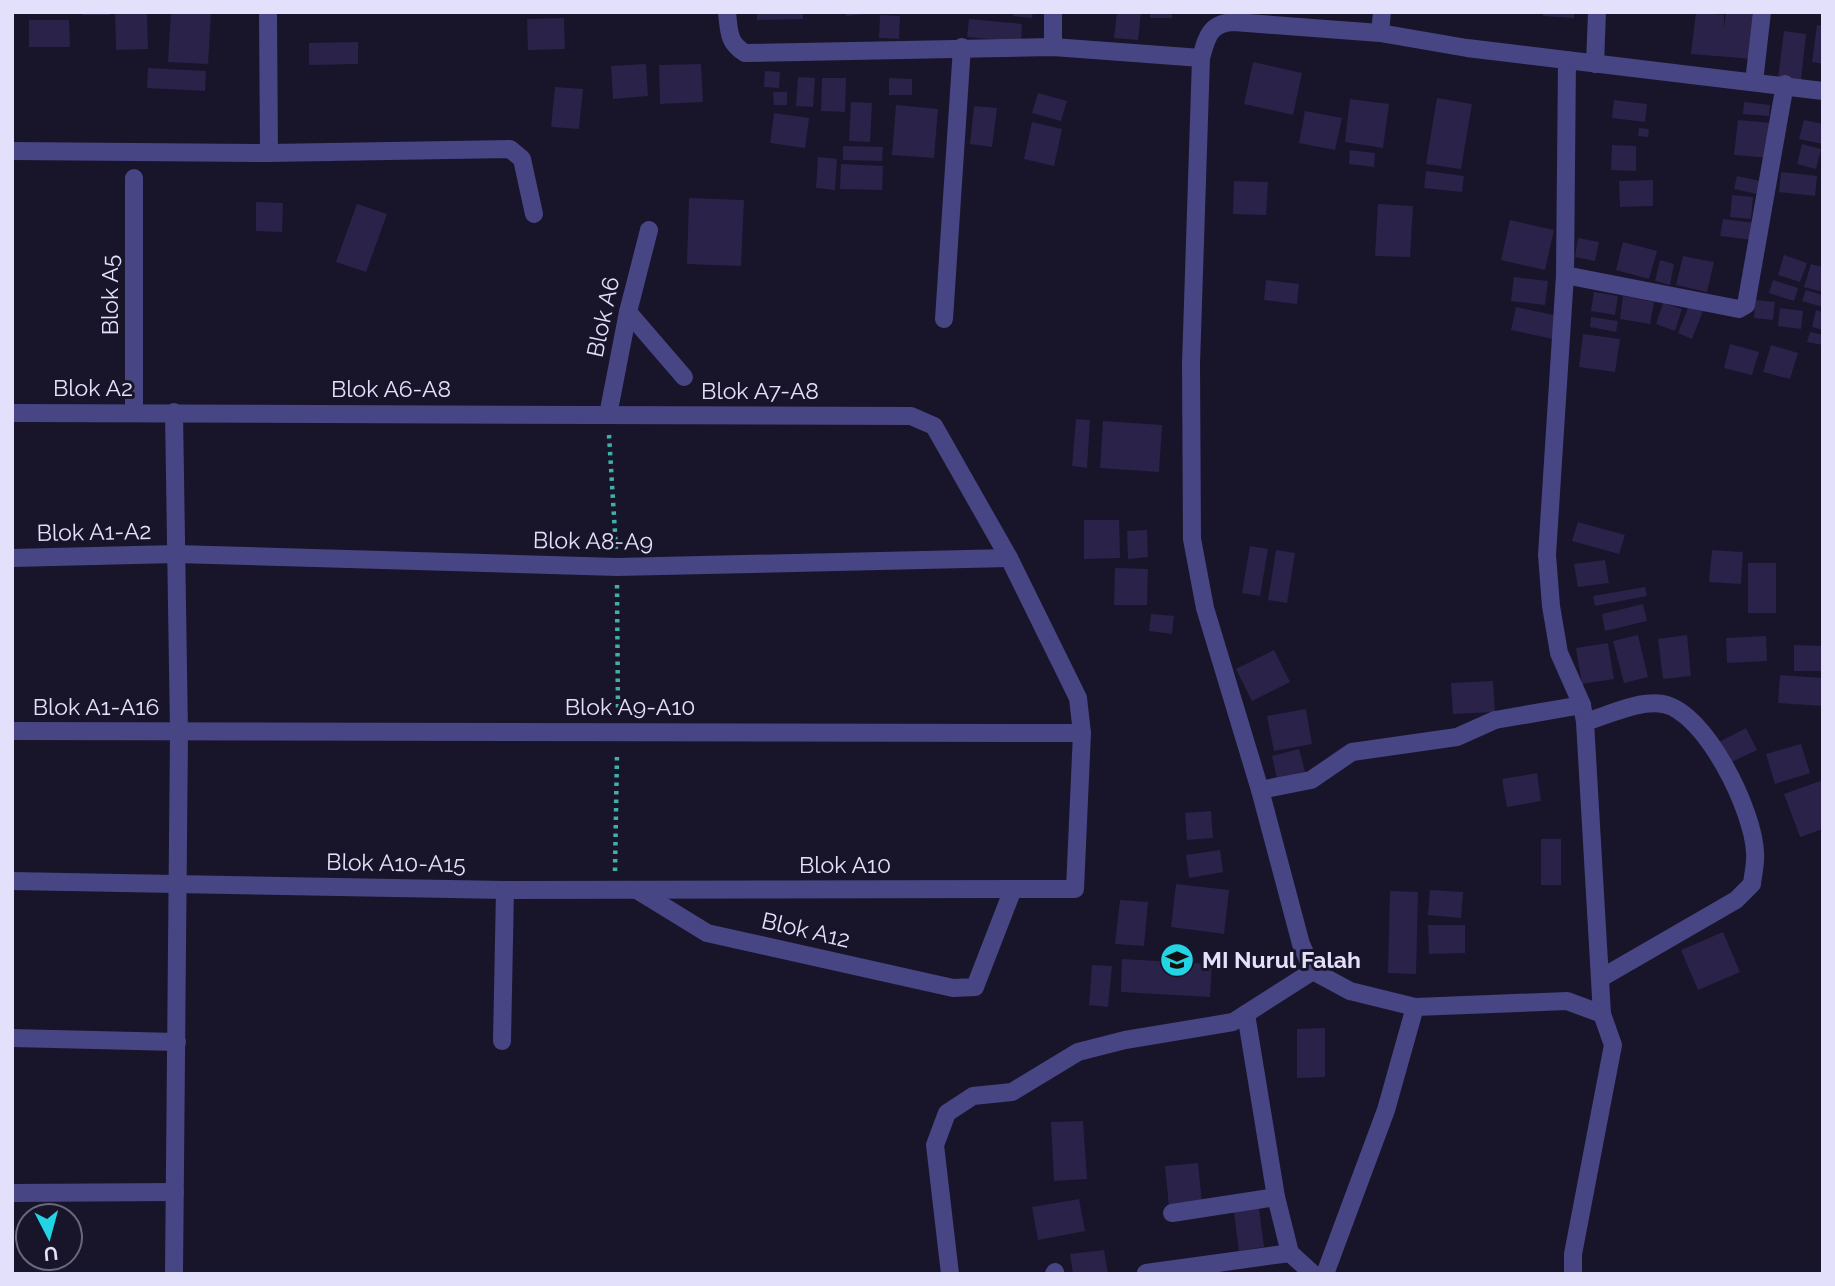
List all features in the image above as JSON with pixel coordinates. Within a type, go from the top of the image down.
[{"type":"street","points":[[268,12],[269,153]]},
{"type":"street","points":[[727,12],[729,37],[734,47],[745,53],[1053,47],[1201,58]]},
{"type":"street","points":[[1053,12],[1053,47]]},
{"type":"street","points":[[1380,33],[1382,12]]},
{"type":"street","points":[[1595,64],[1597,12]]},
{"type":"street","points":[[1754,82],[1762,12]]},
{"type":"street","points":[[1602,1014],[1567,1001],[1415,1007],[1350,991],[1314,971],[1301,944],[1261,790],[1205,608],[1192,539],[1191,364],[1201,58],[1210,29],[1219,23],[1380,33],[1595,64],[1823,90]]},
{"type":"street","points":[[944,319],[962,47]]},
{"type":"street","points":[[1567,60],[1565,275],[1547,555],[1551,606],[1559,653],[1583,713],[1602,1014],[1613,1045],[1573,1254],[1573,1274]]},
{"type":"street","points":[[1565,275],[1738,309],[1746,305],[1785,84]]},
{"type":"street","points":[[12,151],[269,153],[510,149],[522,159],[534,214]]},
{"type":"street","name":"Blok A5","points":[[134,178],[134,412]]},
{"type":"street","name":"Blok A6","points":[[608,415],[628,312],[649,230]]},
{"type":"street","points":[[628,312],[684,377]]},
{"type":"street","points":[[174,412],[179,732],[174,1274]]},
{"type":"street","name":"Blok A2","points":[[12,413],[174,412]]},
{"type":"street","name":"Blok A6-A8","points":[[174,412],[608,415]]},
{"type":"street","name":"Blok A7-A8","points":[[608,415],[911,416],[934,426],[1009,558]]},
{"type":"street","name":"Blok A1-A2","points":[[12,558],[176,554]]},
{"type":"street","name":"Blok A8-A9","points":[[176,554],[617,567],[1009,558]]},
{"type":"street","points":[[1009,558],[1078,698],[1082,733]]},
{"type":"street","points":[[1261,790],[1311,780],[1352,752],[1457,737],[1495,720],[1665,704],[1690,718],[1731,777],[1746,811],[1755,852],[1752,884],[1736,900],[1601,978]]},
{"type":"street","name":"Blok A1-A16","points":[[12,731],[179,732]]},
{"type":"street","name":"Blok A9-A10","points":[[179,732],[1082,733]]},
{"type":"street","name":"Blok A10","points":[[615,889],[1075,889],[1082,733]]},
{"type":"street","name":"Blok A10-A15","points":[[12,881],[506,890],[615,889]]},
{"type":"street","name":"Blok A12","points":[[637,890],[708,933],[953,988],[975,987],[1013,889]]},
{"type":"street","points":[[502,1041],[506,890]]},
{"type":"street","points":[[950,1274],[936,1145],[947,1113],[973,1096],[1012,1092],[1078,1052],[1125,1040],[1233,1022],[1314,971]]},
{"type":"street","points":[[1325,1274],[1386,1110],[1415,1007]]},
{"type":"street","points":[[1246,1014],[1276,1197],[1290,1253],[1312,1274]]},
{"type":"street","points":[[12,1038],[177,1042]]},
{"type":"street","points":[[12,1193],[175,1192]]},
{"type":"street","points":[[1172,1213],[1276,1197]]},
{"type":"street","points":[[1146,1273],[1290,1253]]},
{"type":"path","points":[[608,415],[617,567],[615,889]]},
{"type":"building","points":[[83,12],[109,12],[110,15],[83,15]]},
{"type":"building","points":[[115,12],[147,12],[148,49],[116,50]]},
{"type":"building","points":[[171,12],[211,12],[208,64],[168,62]]},
{"type":"building","points":[[757,12],[803,12],[803,19],[757,20]]},
{"type":"building","points":[[846,12],[864,12],[864,14],[846,16]]},
{"type":"building","points":[[1014,12],[1033,12],[1032,18],[1013,16]]},
{"type":"building","points":[[1117,12],[1141,12],[1138,40],[1114,38]]},
{"type":"building","points":[[1150,12],[1172,12],[1172,18],[1150,18]]},
{"type":"building","points":[[1544,12],[1574,12],[1574,18],[1543,16]]},
{"type":"building","points":[[1696,12],[1724,15],[1724,29],[1726,12],[1758,14],[1753,59],[1691,54]]},
{"type":"building","points":[[880,15],[900,16],[899,39],[879,38]]},
{"type":"building","points":[[564,18],[565,49],[528,50],[527,19]]},
{"type":"building","points":[[969,19],[1022,24],[1021,42],[967,37]]},
{"type":"building","points":[[29,20],[69,20],[70,47],[29,47]]},
{"type":"building","points":[[1817,25],[1823,26],[1823,64],[1812,62]]},
{"type":"building","points":[[1784,31],[1806,34],[1801,80],[1778,78]]},
{"type":"building","points":[[358,42],[358,64],[309,65],[309,43]]},
{"type":"building","points":[[1253,62],[1302,73],[1293,115],[1244,104]]},
{"type":"building","points":[[646,64],[648,96],[613,99],[611,66]]},
{"type":"building","points":[[701,64],[703,102],[660,104],[659,65]]},
{"type":"building","points":[[148,68],[206,71],[205,91],[147,88]]},
{"type":"building","points":[[765,71],[780,72],[779,88],[764,87]]},
{"type":"building","points":[[798,77],[815,78],[813,107],[796,106]]},
{"type":"building","points":[[822,78],[846,78],[845,112],[821,111]]},
{"type":"building","points":[[889,78],[912,79],[912,95],[889,95]]},
{"type":"building","points":[[555,87],[583,89],[579,129],[551,127]]},
{"type":"building","points":[[773,92],[787,92],[787,105],[774,105]]},
{"type":"building","points":[[1038,93],[1067,101],[1061,121],[1032,113]]},
{"type":"building","points":[[1437,98],[1472,104],[1461,169],[1426,164]]},
{"type":"building","points":[[1350,99],[1389,104],[1383,148],[1345,142]]},
{"type":"building","points":[[1614,100],[1647,104],[1645,122],[1612,118]]},
{"type":"building","points":[[851,102],[872,103],[870,142],[849,141]]},
{"type":"building","points":[[1744,102],[1770,105],[1769,116],[1743,114]]},
{"type":"building","points":[[896,105],[938,109],[934,158],[892,155]]},
{"type":"building","points":[[974,106],[997,108],[992,147],[970,144]]},
{"type":"building","points":[[1305,111],[1342,118],[1335,150],[1299,143]]},
{"type":"building","points":[[774,113],[809,118],[805,148],[770,143]]},
{"type":"building","points":[[1738,120],[1773,123],[1770,158],[1734,155]]},
{"type":"building","points":[[1804,120],[1823,124],[1822,144],[1799,139]]},
{"type":"building","points":[[1032,122],[1062,129],[1054,166],[1024,159]]},
{"type":"building","points":[[1639,128],[1649,129],[1648,137],[1638,136]]},
{"type":"building","points":[[1802,144],[1821,149],[1816,169],[1797,164]]},
{"type":"building","points":[[1612,145],[1636,146],[1636,171],[1611,170]]},
{"type":"building","points":[[843,146],[883,147],[882,161],[843,160]]},
{"type":"building","points":[[1350,150],[1375,153],[1374,167],[1349,164]]},
{"type":"building","points":[[818,157],[837,159],[835,190],[816,188]]},
{"type":"building","points":[[841,164],[883,166],[882,190],[840,189]]},
{"type":"building","points":[[1426,171],[1464,176],[1462,192],[1424,188]]},
{"type":"building","points":[[1781,172],[1817,176],[1815,196],[1779,192]]},
{"type":"building","points":[[1737,176],[1760,181],[1757,194],[1734,189]]},
{"type":"building","points":[[1653,180],[1653,206],[1620,207],[1619,181]]},
{"type":"building","points":[[1234,181],[1268,182],[1266,215],[1233,214]]},
{"type":"building","points":[[1732,195],[1753,197],[1751,219],[1730,217]]},
{"type":"building","points":[[689,198],[744,200],[741,266],[687,264]]},
{"type":"building","points":[[256,202],[283,203],[282,232],[256,231]]},
{"type":"building","points":[[357,204],[387,214],[366,272],[336,262]]},
{"type":"building","points":[[1378,204],[1413,206],[1410,257],[1375,256]]},
{"type":"building","points":[[1723,219],[1755,223],[1753,240],[1720,236]]},
{"type":"building","points":[[1510,220],[1554,230],[1545,270],[1501,260]]},
{"type":"building","points":[[1578,238],[1599,242],[1595,261],[1575,257]]},
{"type":"building","points":[[1623,242],[1657,251],[1649,279],[1616,270]]},
{"type":"building","points":[[1784,255],[1807,263],[1800,282],[1778,275]]},
{"type":"building","points":[[1683,256],[1714,262],[1707,292],[1676,285]]},
{"type":"building","points":[[1660,260],[1674,264],[1670,285],[1655,281]]},
{"type":"building","points":[[1811,264],[1823,267],[1823,292],[1804,287]]},
{"type":"building","points":[[1514,277],[1548,281],[1545,305],[1511,301]]},
{"type":"building","points":[[1266,280],[1299,284],[1297,304],[1264,300]]},
{"type":"building","points":[[1773,280],[1798,288],[1794,301],[1769,293]]},
{"type":"building","points":[[1806,290],[1823,295],[1823,307],[1802,301]]},
{"type":"building","points":[[1594,292],[1618,296],[1615,315],[1591,311]]},
{"type":"building","points":[[1623,296],[1654,302],[1650,324],[1620,319]]},
{"type":"building","points":[[1755,300],[1775,302],[1773,320],[1754,318]]},
{"type":"building","points":[[1663,303],[1682,309],[1675,331],[1656,324]]},
{"type":"building","points":[[1689,305],[1703,311],[1692,339],[1678,333]]},
{"type":"building","points":[[1516,307],[1558,316],[1553,339],[1511,330]]},
{"type":"building","points":[[1780,308],[1803,311],[1801,329],[1778,326]]},
{"type":"building","points":[[1816,310],[1823,312],[1823,330],[1812,327]]},
{"type":"building","points":[[1591,317],[1618,321],[1616,332],[1590,327]]},
{"type":"building","points":[[1810,332],[1823,335],[1823,345],[1807,342]]},
{"type":"building","points":[[1583,334],[1620,339],[1615,372],[1579,367]]},
{"type":"building","points":[[1730,344],[1759,352],[1752,375],[1724,368]]},
{"type":"building","points":[[1771,345],[1798,353],[1790,379],[1763,372]]},
{"type":"building","points":[[1076,419],[1090,420],[1087,468],[1072,466]]},
{"type":"building","points":[[1103,421],[1162,425],[1159,472],[1100,468]]},
{"type":"building","points":[[1084,520],[1119,520],[1120,558],[1084,559]]},
{"type":"building","points":[[1578,522],[1625,535],[1619,554],[1572,541]]},
{"type":"building","points":[[1147,530],[1148,557],[1128,559],[1127,531]]},
{"type":"building","points":[[1250,546],[1268,549],[1260,596],[1242,593]]},
{"type":"building","points":[[1276,550],[1295,553],[1287,603],[1268,600]]},
{"type":"building","points":[[1712,550],[1743,552],[1741,584],[1709,582]]},
{"type":"building","points":[[1605,560],[1609,583],[1578,587],[1574,564]]},
{"type":"building","points":[[1748,563],[1776,563],[1776,613],[1748,613]]},
{"type":"building","points":[[1115,568],[1148,569],[1147,605],[1114,605]]},
{"type":"building","points":[[1645,587],[1647,596],[1595,606],[1593,596]]},
{"type":"building","points":[[1643,604],[1647,621],[1605,631],[1602,614]]},
{"type":"building","points":[[1151,614],[1174,616],[1172,634],[1149,631]]},
{"type":"building","points":[[1638,635],[1648,677],[1624,683],[1613,641]]},
{"type":"building","points":[[1687,635],[1691,676],[1663,679],[1658,639]]},
{"type":"building","points":[[1766,636],[1767,661],[1727,663],[1726,638]]},
{"type":"building","points":[[1608,643],[1614,679],[1582,684],[1576,648]]},
{"type":"building","points":[[1794,645],[1823,646],[1823,671],[1794,671]]},
{"type":"building","points":[[1274,650],[1290,682],[1252,701],[1236,669]]},
{"type":"building","points":[[1780,675],[1823,678],[1823,706],[1778,703]]},
{"type":"building","points":[[1493,681],[1495,712],[1453,714],[1451,683]]},
{"type":"building","points":[[1306,709],[1312,744],[1274,751],[1267,716]]},
{"type":"building","points":[[1746,728],[1757,750],[1725,765],[1715,744]]},
{"type":"building","points":[[1801,744],[1810,773],[1775,784],[1766,754]]},
{"type":"building","points":[[1299,749],[1305,772],[1277,779],[1272,756]]},
{"type":"building","points":[[1537,773],[1541,801],[1507,807],[1502,779]]},
{"type":"building","points":[[1823,780],[1823,829],[1800,837],[1784,794]]},
{"type":"building","points":[[1211,811],[1213,838],[1187,840],[1185,813]]},
{"type":"building","points":[[1541,839],[1561,839],[1561,885],[1541,885]]},
{"type":"building","points":[[1220,850],[1223,872],[1189,878],[1186,855]]},
{"type":"building","points":[[1176,884],[1229,890],[1224,934],[1171,927]]},
{"type":"building","points":[[1430,890],[1463,892],[1461,918],[1428,915]]},
{"type":"building","points":[[1390,891],[1418,892],[1416,974],[1388,973]]},
{"type":"building","points":[[1120,900],[1148,902],[1144,946],[1115,944]]},
{"type":"building","points":[[1428,925],[1465,925],[1465,953],[1429,954]]},
{"type":"building","points":[[1723,932],[1740,972],[1698,990],[1681,950]]},
{"type":"building","points":[[1122,959],[1212,964],[1210,997],[1121,992]]},
{"type":"building","points":[[1092,965],[1112,966],[1108,1007],[1089,1005]]},
{"type":"building","points":[[1325,1028],[1325,1077],[1297,1078],[1297,1029]]},
{"type":"building","points":[[1083,1121],[1087,1179],[1054,1181],[1051,1122]]},
{"type":"building","points":[[1198,1163],[1202,1203],[1169,1207],[1165,1166]]},
{"type":"building","points":[[1079,1199],[1085,1231],[1038,1240],[1032,1207]]},
{"type":"building","points":[[1258,1201],[1264,1247],[1239,1251],[1233,1205]]},
{"type":"building","points":[[1104,1250],[1108,1274],[1073,1274],[1070,1254]]},
{"type":"place","name":"MI Nurul Falah","points":[[1177,960]]}]
